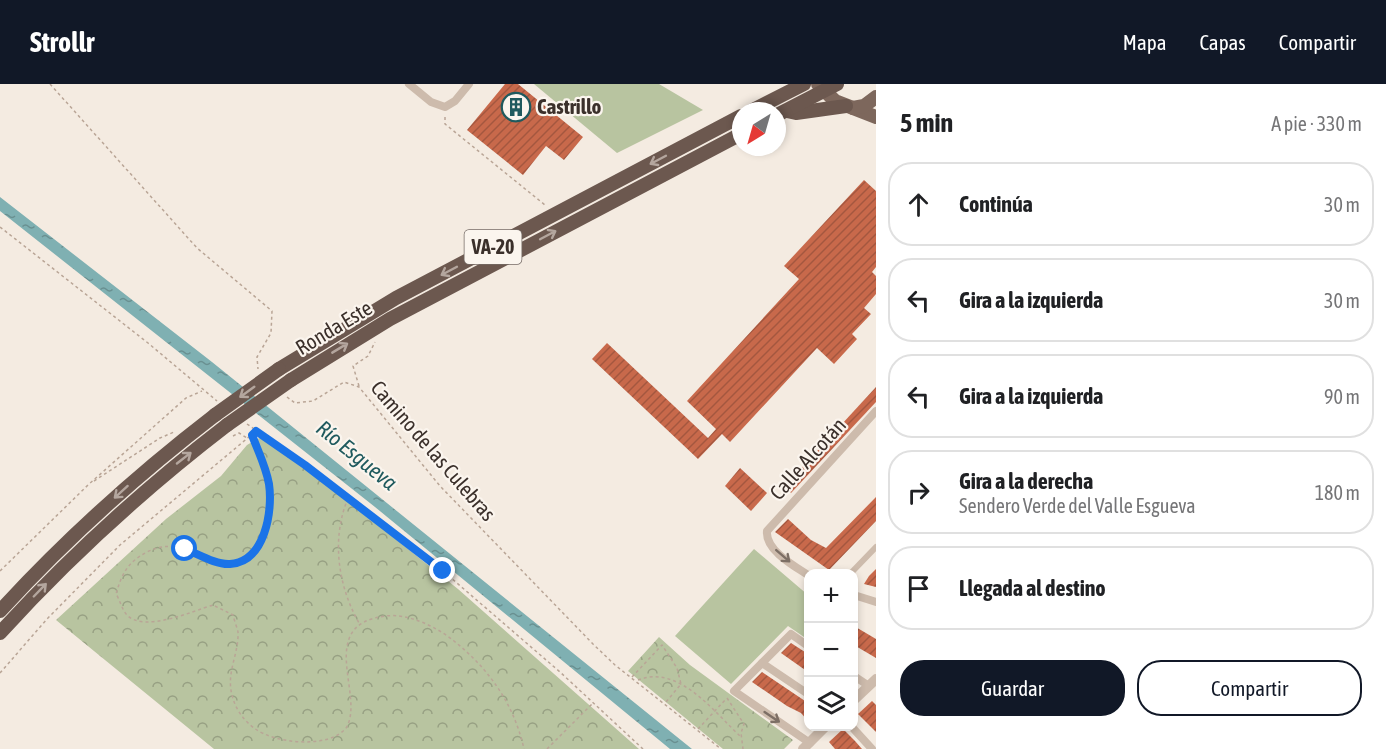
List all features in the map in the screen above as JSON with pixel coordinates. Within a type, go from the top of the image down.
[{"type":"highway","points":[[766,102],[790,88],[804,84]]},
{"type":"highway","points":[[786,110],[821,87],[837,84]]},
{"type":"highway","points":[[786,113],[850,107]]},
{"type":"highway","name":"Ronda Este","points":[[0,611],[57,549],[143,472],[214,415],[279,369],[396,298],[732,121]]},
{"type":"highway","name":"Ronda Este","points":[[0,633],[99,531],[178,463],[227,431],[291,380],[390,319],[732,139]]},
{"type":"main road","points":[[821,87],[850,107],[876,117]]},
{"type":"main road","points":[[850,107],[864,106],[876,97]]},
{"type":"street","points":[[409,84],[431,102],[445,107],[455,101],[469,84]]},
{"type":"street","name":"Calle Alcotán","points":[[804,572],[771,546],[766,539],[767,531],[876,411]]},
{"type":"street","points":[[854,569],[876,547]]},
{"type":"street","points":[[858,596],[876,602]]},
{"type":"street","points":[[804,643],[791,634],[734,691],[806,746],[821,731]]},
{"type":"street","points":[[762,663],[804,690]]},
{"type":"street","points":[[857,677],[872,682],[858,696]]},
{"type":"street","points":[[856,731],[872,749]]},
{"type":"path","points":[[50,84],[197,248],[272,310],[271,333],[257,357],[256,368],[264,375]]},
{"type":"path","points":[[445,107],[445,124],[545,206]]},
{"type":"path","points":[[0,227],[148,343],[203,390],[186,398],[88,485],[0,571]]},
{"type":"path","points":[[359,387],[353,366],[368,356],[377,338]]},
{"type":"path","name":"Camino de las Culebras","points":[[287,396],[295,403],[313,401],[344,382],[359,387],[447,494],[593,644],[721,749]]},
{"type":"path","points":[[88,485],[160,438],[177,431]]},
{"type":"path","points":[[227,431],[248,439]]},
{"type":"path","points":[[0,673],[47,619],[120,545],[256,431],[443,571],[594,703],[641,748]]},
{"type":"path","points":[[252,435],[269,486],[265,532],[254,551],[236,563],[227,564],[185,549],[162,545],[135,559],[123,571],[116,594],[127,615],[139,622],[153,622],[213,605],[233,615],[238,633],[230,673],[231,693],[237,711],[253,728],[272,739],[317,743],[333,741],[347,728],[351,712],[346,664],[348,645],[359,624],[374,617],[392,615],[417,621],[449,637],[488,672],[504,696],[524,749]]},
{"type":"path","points":[[348,498],[343,519],[339,571],[348,605],[359,624]]},
{"type":"path","points":[[632,677],[662,645],[677,668],[681,684]]},
{"type":"path","points":[[637,681],[648,676],[661,676],[681,684],[741,737]]},
{"type":"path","points":[[665,703],[681,684]]},
{"type":"path","points":[[698,730],[734,691]]},
{"type":"path","points":[[727,698],[744,724],[741,737],[743,749]]},
{"type":"path","points":[[547,749],[594,703]]},
{"type":"green space","points":[[534,84],[659,84],[703,110],[617,153]]},
{"type":"green space","points":[[261,437],[337,492],[458,589],[639,749],[214,749],[56,620],[166,519],[221,476],[247,445]]},
{"type":"green space","points":[[754,549],[804,592],[804,637],[788,626],[731,684],[675,636]]},
{"type":"green space","points":[[659,637],[690,665],[793,740],[784,749],[723,749],[628,671]]},
{"type":"water","points":[[0,197],[212,362],[692,749],[670,749],[375,507],[0,211]]},
{"type":"building","name":"Castrillo","points":[[505,84],[518,84],[583,137],[564,160],[546,146],[523,175],[467,130]]},
{"type":"building","points":[[864,180],[876,191],[876,267],[872,272],[876,276],[876,294],[864,308],[871,314],[852,334],[857,339],[834,364],[817,348],[730,442],[722,434],[698,459],[592,359],[607,343],[708,438],[716,429],[687,401],[799,279],[784,266]]},
{"type":"building","points":[[876,387],[876,402],[791,493],[784,487]]},
{"type":"building","points":[[740,468],[767,493],[751,511],[725,486]]},
{"type":"building","points":[[876,497],[876,521],[830,569],[775,532],[788,519],[811,540],[826,548]]},
{"type":"building","points":[[876,569],[876,587],[864,584],[869,576]]},
{"type":"building","points":[[858,628],[876,639],[876,658],[858,647]]},
{"type":"building","points":[[791,643],[804,651],[804,669],[781,653]]},
{"type":"building","points":[[762,672],[804,700],[804,716],[801,713],[752,682]]},
{"type":"building","points":[[872,701],[876,705],[876,732],[858,714]]},
{"type":"building","points":[[841,731],[845,731],[862,749],[835,749],[829,742]]},
{"type":"place","name":"Castrillo","points":[[516,107]]},
{"type":"route","points":[[185,549],[227,564],[247,558],[260,542],[267,523],[269,486],[266,470],[252,435],[256,431],[268,437],[443,571]]},
{"type":"water label","name":"Río Esgueva","points":[[357,455]]}]
